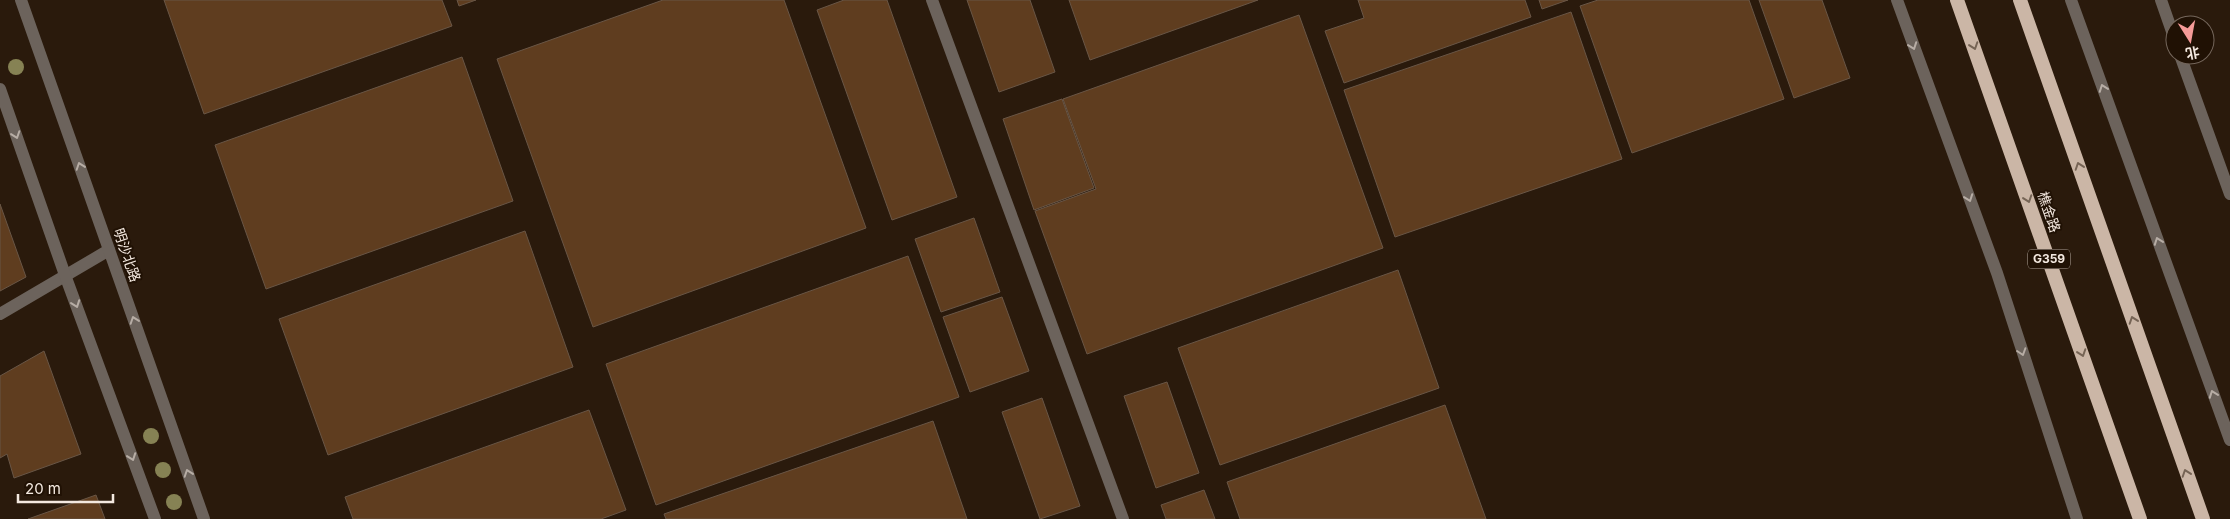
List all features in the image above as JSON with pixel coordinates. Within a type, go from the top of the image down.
[{"type":"highway","name":"樵金路","points":[[1957,0],[2140,519]]},
{"type":"highway","points":[[2020,0],[2203,519]]},
{"type":"street","name":"明沙北路","points":[[21,0],[204,519]]},
{"type":"street","points":[[932,0],[1123,519]]},
{"type":"street","points":[[1897,0],[1997,273],[2077,519]]},
{"type":"street","points":[[2070,0],[2230,440]]},
{"type":"street","points":[[2160,0],[2166,15]]},
{"type":"street","points":[[2184,65],[2230,194]]},
{"type":"street","points":[[0,89],[65,275],[155,519]]},
{"type":"street","points":[[0,314],[109,250]]},
{"type":"building","points":[[164,0],[442,0],[452,26],[204,114]]},
{"type":"building","points":[[457,0],[476,0],[459,6]]},
{"type":"building","points":[[663,0],[784,0],[866,228],[593,327],[497,59]]},
{"type":"building","points":[[844,0],[887,0],[957,197],[892,220],[817,10]]},
{"type":"building","points":[[967,0],[1030,0],[1055,72],[999,92]]},
{"type":"building","points":[[1069,0],[1258,0],[1090,60]]},
{"type":"building","points":[[1358,0],[1525,0],[1531,17],[1344,83],[1325,31],[1364,18]]},
{"type":"building","points":[[1539,0],[1568,0],[1542,9]]},
{"type":"building","points":[[1598,0],[1749,0],[1784,99],[1632,153],[1580,6]]},
{"type":"building","points":[[1759,0],[1822,0],[1850,78],[1794,98]]},
{"type":"building","points":[[1571,12],[1622,159],[1395,237],[1344,90]]},
{"type":"building","points":[[1299,15],[1383,248],[1087,354],[1035,211],[1096,189],[1063,99]]},
{"type":"building","points":[[462,57],[513,201],[266,289],[215,145]]},
{"type":"building","points":[[1062,99],[1094,188],[1034,210],[1003,119]]},
{"type":"building","points":[[0,204],[26,277],[0,291]]},
{"type":"building","points":[[974,218],[1000,292],[941,312],[915,239]]},
{"type":"building","points":[[525,231],[573,367],[328,455],[279,319]]},
{"type":"building","points":[[908,256],[959,397],[656,505],[606,364]]},
{"type":"building","points":[[1398,270],[1439,388],[1220,465],[1178,348]]},
{"type":"building","points":[[1002,297],[1029,371],[970,392],[943,317]]},
{"type":"building","points":[[44,351],[81,454],[14,478],[7,454],[0,458],[0,376]]},
{"type":"building","points":[[1167,382],[1199,473],[1156,488],[1124,396]]},
{"type":"building","points":[[1042,398],[1080,506],[1040,519],[1002,412]]},
{"type":"building","points":[[1445,405],[1486,519],[1240,519],[1227,482]]},
{"type":"building","points":[[589,410],[626,510],[601,519],[353,519],[345,497]]},
{"type":"building","points":[[933,421],[967,519],[666,519],[664,514]]},
{"type":"building","points":[[1204,490],[1215,519],[1166,519],[1161,505]]},
{"type":"building","points":[[96,495],[105,519],[28,519]]}]
